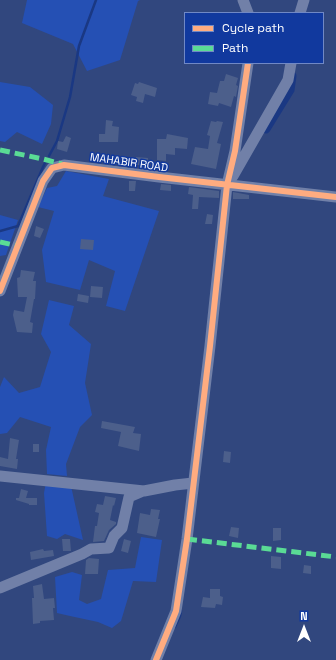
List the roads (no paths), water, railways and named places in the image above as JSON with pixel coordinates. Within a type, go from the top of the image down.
[{"type":"street","points":[[243,0],[248,12]]},
{"type":"street","points":[[300,12],[304,0]]},
{"type":"street","points":[[156,660],[176,611],[194,484],[227,185],[235,150],[248,64]]},
{"type":"street","points":[[227,185],[288,80],[291,64]]},
{"type":"street","name":"MAHABIR ROAD","points":[[0,291],[43,181],[52,168],[64,164],[336,198]]},
{"type":"street","points":[[0,476],[144,491]]},
{"type":"street","points":[[0,588],[91,549],[110,548],[114,536],[122,528],[129,497],[144,491],[194,484]]},
{"type":"waterway","points":[[49,156],[57,141],[70,97],[79,46],[96,0]]},
{"type":"waterway","points":[[266,129],[290,90],[292,76]]},
{"type":"waterway","points":[[0,231],[18,226],[45,163]]},
{"type":"waterway","points":[[175,627],[181,611]]}]
